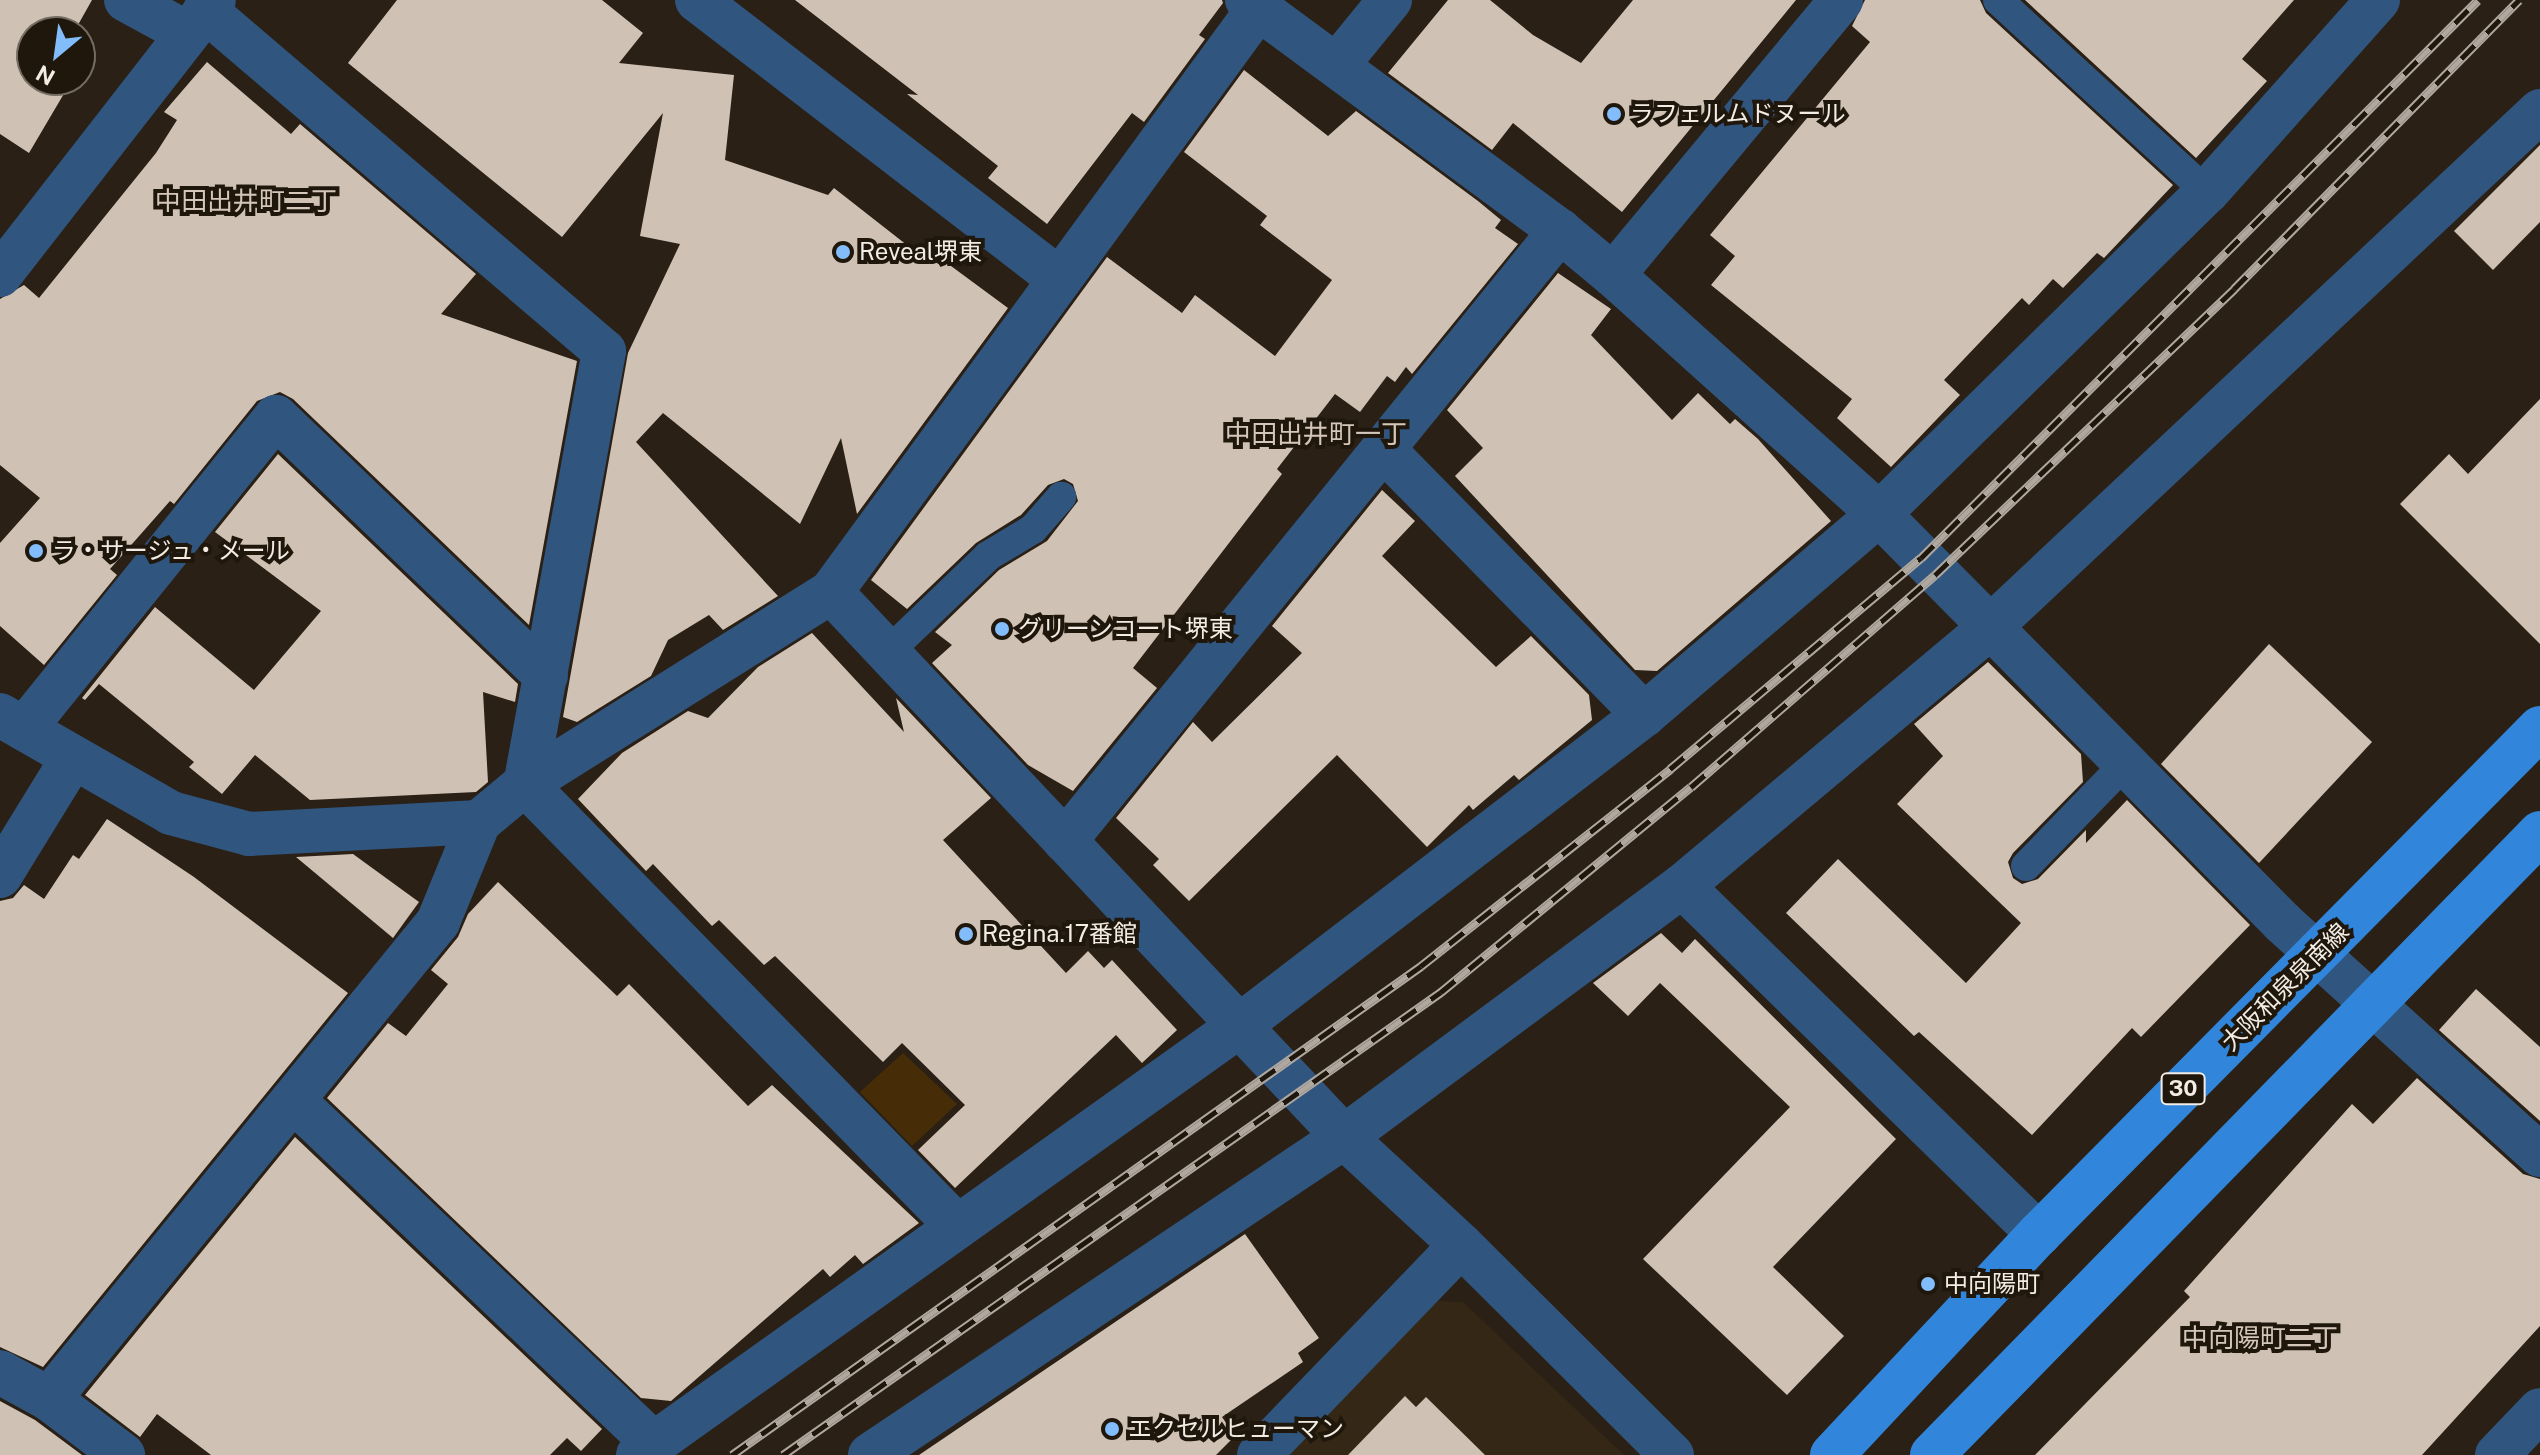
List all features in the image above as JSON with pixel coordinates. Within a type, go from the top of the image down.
[{"type":"main road","name":"大阪和泉泉南線","points":[[1832,1455],[2039,1234],[2540,728]]},
{"type":"main road","points":[[1932,1455],[2540,833]]},
{"type":"street","points":[[126,0],[202,15],[604,351],[525,784]]},
{"type":"street","points":[[697,0],[1060,280]]},
{"type":"street","points":[[1337,65],[1390,0]]},
{"type":"street","points":[[1613,275],[1841,0]]},
{"type":"street","points":[[293,1100],[646,1450],[1239,1026],[1644,715],[1879,514],[2207,192],[2378,0]]},
{"type":"street","points":[[49,1399],[438,922],[479,822],[525,784],[831,592],[1060,280],[1253,5],[1560,231],[1613,275],[1879,514],[1988,629],[2317,954],[2540,1155]]},
{"type":"street","points":[[0,275],[202,15]]},
{"type":"street","points":[[870,1455],[1344,1137],[1682,886],[1988,629],[2540,111]]},
{"type":"street","points":[[1065,841],[1560,231]]},
{"type":"street","points":[[479,822],[249,834],[171,813],[12,722],[276,417],[546,676]]},
{"type":"street","points":[[1383,449],[1644,715]]},
{"type":"street","points":[[831,592],[1344,1137],[1461,1245],[1672,1455]]},
{"type":"street","points":[[0,876],[72,759]]},
{"type":"street","points":[[525,784],[958,1227]]},
{"type":"street","points":[[1682,886],[2039,1234]]},
{"type":"street","points":[[1259,1455],[1461,1245]]},
{"type":"street","points":[[0,1372],[49,1399],[123,1455]]},
{"type":"street","points":[[2497,1455],[2540,1410]]},
{"type":"lane","points":[[1998,0],[2207,192]]},
{"type":"lane","points":[[887,653],[988,556],[1033,529],[1061,497]]},
{"type":"lane","points":[[2026,866],[2125,764]]},
{"type":"shaded area","points":[[903,1053],[957,1104],[912,1146],[860,1092]]},
{"type":"shaded area","points":[[1434,1301],[1463,1302],[1624,1455],[1287,1455]]},
{"type":"building","points":[[0,0],[92,0],[83,16],[16,16],[16,96],[63,96],[29,153],[0,134]]},
{"type":"building","points":[[397,0],[602,0],[643,33],[619,63],[734,75],[725,160],[828,195],[834,188],[926,260],[932,252],[1008,308],[857,514],[841,438],[800,524],[663,413],[636,442],[778,596],[723,630],[709,615],[668,640],[651,676],[577,722],[563,717],[628,353],[680,244],[640,236],[663,113],[562,237],[348,63]]},
{"type":"building","points":[[795,0],[1222,0],[1223,3],[1199,35],[1205,39],[1144,122],[1132,113],[1047,224],[988,178],[998,166],[907,94],[918,95]]},
{"type":"building","name":"ラフェルムドヌール","points":[[1448,0],[1490,0],[1533,35],[1581,63],[1633,0],[1796,0],[1622,212],[1513,123],[1492,150],[1388,73]]},
{"type":"building","points":[[1865,0],[1980,0],[1986,13],[2173,185],[2104,258],[2097,253],[2063,288],[2053,279],[2029,305],[2022,298],[1944,380],[1960,395],[1891,467],[1837,418],[1852,399],[1711,285],[1735,256],[1710,235],[1870,42],[1852,26]]},
{"type":"building","points":[[2025,0],[2294,0],[2242,59],[2267,81],[2196,158]]},
{"type":"building","points":[[207,62],[291,134],[300,124],[476,274],[441,314],[577,361],[529,625],[293,399],[280,392],[257,401],[174,504],[170,501],[110,569],[117,575],[44,665],[0,626],[0,543],[40,498],[0,465],[0,299],[24,285],[39,298],[156,153],[177,120],[164,112]]},
{"type":"building","points":[[1244,70],[1328,136],[1356,111],[1478,201],[1501,220],[1495,228],[1518,244],[1412,374],[1406,367],[1395,382],[1387,376],[1360,412],[1335,394],[1277,469],[1282,474],[1133,668],[1157,688],[1073,791],[1028,765],[932,663],[952,645],[935,632],[999,570],[1047,541],[1078,501],[1073,484],[1064,479],[1048,485],[1021,515],[976,543],[907,609],[871,580],[1107,257],[1182,313],[1195,295],[1275,356],[1332,280],[1260,225],[1267,216],[1184,152]]},
{"type":"building","points":[[2540,145],[2540,222],[2493,270],[2454,231]]},
{"type":"building","points":[[1558,273],[1611,309],[1591,335],[1672,420],[1698,393],[1730,424],[1735,419],[1758,439],[1831,521],[1657,671],[1635,670],[1455,476],[1483,448],[1447,410]]},
{"type":"building","points":[[2540,399],[2540,644],[2400,504],[2449,454],[2468,474]]},
{"type":"building","points":[[278,454],[518,684],[515,702],[483,692],[488,782],[476,792],[310,800],[255,755],[222,794],[189,767],[194,762],[99,684],[85,700],[82,698],[155,607],[254,690],[321,611],[215,532]]},
{"type":"building","points":[[1382,490],[1415,521],[1382,556],[1496,667],[1531,636],[1589,695],[1592,720],[1519,780],[1514,775],[1473,810],[1469,805],[1427,847],[1337,755],[1189,901],[1153,865],[1159,859],[1116,818],[1193,722],[1212,742],[1302,653],[1272,626]]},
{"type":"building","points":[[812,633],[904,732],[896,698],[991,798],[943,840],[1066,973],[1088,951],[1104,968],[1112,960],[1177,1030],[1142,1063],[1116,1035],[955,1188],[918,1150],[965,1105],[902,1043],[883,1062],[775,956],[764,965],[719,920],[712,926],[653,864],[646,871],[578,799],[622,753],[688,711],[708,718],[758,667]]},
{"type":"building","points":[[2269,644],[2372,742],[2259,863],[2161,764]]},
{"type":"building","points":[[1988,662],[2081,754],[2083,782],[2013,853],[2008,862],[2013,878],[2022,884],[2038,879],[2086,830],[2086,843],[2127,800],[2250,925],[2141,1037],[2132,1028],[2032,1135],[1919,1032],[1914,1036],[1786,913],[1838,859],[1966,983],[2021,923],[1897,804],[1943,756],[1914,724]]},
{"type":"building","points":[[107,819],[194,877],[348,993],[43,1367],[0,1347],[0,901],[13,898],[24,885],[44,899],[73,855],[79,859]]},
{"type":"building","points":[[353,854],[419,902],[393,938],[296,857]]},
{"type":"building","points":[[498,882],[617,996],[629,984],[748,1106],[772,1085],[919,1223],[863,1264],[855,1255],[830,1277],[823,1269],[671,1401],[641,1398],[327,1098],[388,1023],[406,1036],[448,984],[431,970],[458,937],[468,914]]},
{"type":"building","points":[[1661,933],[1682,953],[1695,939],[1896,1139],[1773,1267],[1844,1336],[1787,1395],[1643,1259],[1790,1107],[1660,983],[1628,1016],[1593,983]]},
{"type":"building","points":[[2476,989],[2540,1047],[2540,1121],[2439,1030]]},
{"type":"building","points":[[2417,1078],[2523,1174],[2540,1179],[2540,1326],[2422,1455],[2035,1455],[2190,1297],[2184,1291],[2352,1104],[2373,1124]]},
{"type":"building","points":[[295,1137],[602,1429],[581,1451],[567,1438],[550,1455],[211,1455],[157,1414],[140,1437],[85,1395]]},
{"type":"building","points":[[1245,1234],[1319,1338],[1298,1353],[1303,1362],[1222,1417],[1235,1436],[1216,1455],[919,1455]]},
{"type":"building","points":[[1405,1396],[1416,1407],[1426,1397],[1485,1455],[1348,1455]]},
{"type":"building","points":[[0,1401],[35,1420],[82,1455],[0,1455]]},
{"type":"railway","points":[[732,1455],[1421,966],[1670,769],[1921,558],[2478,0]]},
{"type":"railway","points":[[783,1455],[1441,992],[1691,787],[1935,575],[2234,289],[2519,0]]},
{"type":"place","name":"ラフェルムドヌール","points":[[1614,114]]},
{"type":"place","name":"Reveal堺東","points":[[843,252]]},
{"type":"place","name":"ラ・サージュ・メール","points":[[36,551]]},
{"type":"place","name":"グリーンコート堺東","points":[[1002,629]]},
{"type":"place","name":"Regina.17番館","points":[[966,934]]},
{"type":"place","name":"中向陽町","points":[[1928,1284]]},
{"type":"place","name":"エクセルヒューマン","points":[[1112,1429]]},
{"type":"district","name":"中田出井町二丁","points":[[246,201]]},
{"type":"district","name":"中田出井町一丁","points":[[1316,434]]},
{"type":"district","name":"中向陽町二丁","points":[[2260,1338]]}]
